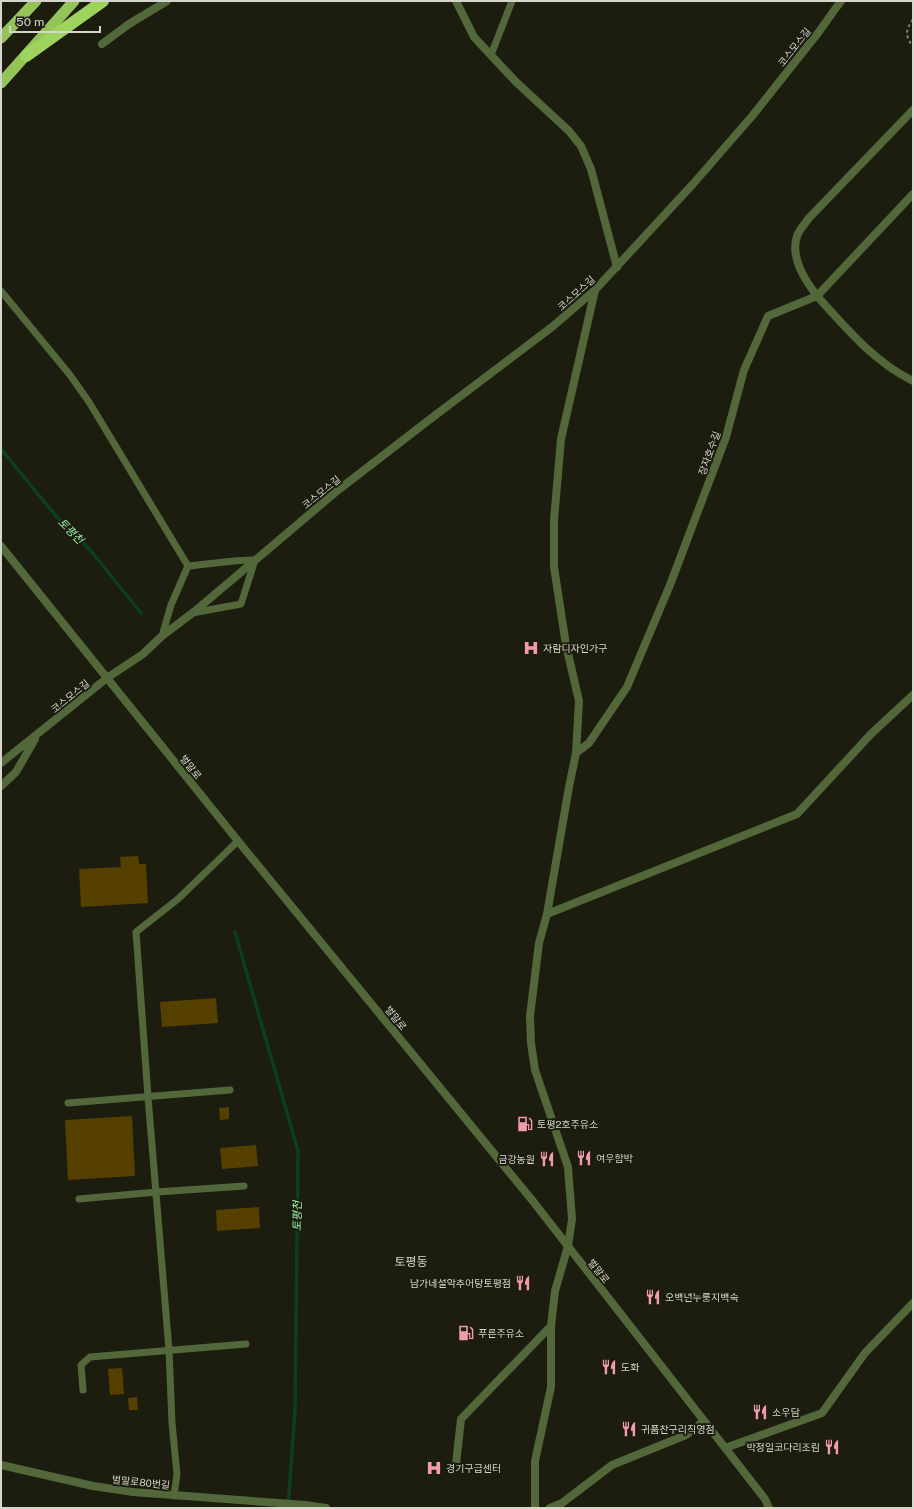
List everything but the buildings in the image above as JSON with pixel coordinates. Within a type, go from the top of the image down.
[{"type":"highway","points":[[1,38],[36,1]]},
{"type":"highway","points":[[1,83],[74,1]]},
{"type":"highway","points":[[26,56],[103,1]]},
{"type":"street","points":[[102,44],[129,24],[167,1]]},
{"type":"street","points":[[456,1],[474,37],[515,81],[569,131],[581,146],[591,169],[617,266]]},
{"type":"street","name":"코스모스길","points":[[1,763],[107,678],[143,654],[162,636],[192,613],[337,491],[552,327],[595,290],[693,184],[753,115],[818,33],[841,1]]},
{"type":"street","points":[[913,110],[809,218],[797,235],[795,248],[804,279],[817,296],[853,335],[886,365],[913,381]]},
{"type":"street","points":[[817,296],[913,194]]},
{"type":"street","points":[[535,1508],[535,1461],[551,1387],[551,1326],[555,1291],[568,1246],[572,1219],[568,1167],[535,1070],[531,1043],[530,1016],[532,987],[539,943],[547,914],[576,753],[578,701],[566,645],[554,567],[554,520],[561,439],[595,290]]},
{"type":"street","name":"장자호수길","points":[[576,753],[589,743],[627,687],[670,586],[726,437],[744,370],[768,316],[817,296]]},
{"type":"street","name":"벌말로","points":[[1,546],[238,841],[532,1200],[725,1448],[765,1500],[769,1508]]},
{"type":"street","points":[[547,914],[797,814],[871,734],[913,695]]},
{"type":"street","name":"코스모스길","points":[[1,786],[16,772],[38,734]]},
{"type":"street","points":[[725,1448],[822,1413],[866,1352],[913,1303]]},
{"type":"street","points":[[456,1464],[461,1419],[551,1326]]},
{"type":"street","points":[[550,1508],[562,1503],[612,1465],[686,1436],[704,1421]]},
{"type":"street","name":"벌말로80번길","points":[[1,1465],[93,1486],[133,1492],[266,1505],[293,1504],[326,1508]]},
{"type":"lane","points":[[491,55],[512,1]]},
{"type":"lane","points":[[1,291],[70,375],[89,402],[188,566]]},
{"type":"lane","points":[[188,566],[232,560],[255,560],[241,604],[192,613]]},
{"type":"lane","points":[[162,636],[171,605],[188,566]]},
{"type":"lane","points":[[174,1496],[177,1474],[172,1423],[169,1350],[136,932],[178,899],[238,841]]},
{"type":"lane","points":[[68,1103],[230,1090]]},
{"type":"lane","points":[[79,1199],[244,1186]]},
{"type":"lane","points":[[83,1390],[81,1365],[90,1357],[246,1344]]},
{"type":"path","points":[[913,19],[908,28],[907,38],[913,47]]},
{"type":"waterway","name":"토평천","points":[[1,449],[56,516],[91,551],[141,613]]},
{"type":"waterway","name":"토평천","points":[[235,932],[298,1151],[295,1410],[288,1508]]},
{"type":"place","name":"자람디자인가구","points":[[531,648]]},
{"type":"place","name":"토평2호주유소","points":[[525,1124]]},
{"type":"place","name":"여우함박","points":[[584,1158]]},
{"type":"place","name":"금강농원","points":[[547,1159]]},
{"type":"place","name":"남가네설악추어탕토평점","points":[[523,1283]]},
{"type":"place","name":"오백년누룽지백숙","points":[[653,1297]]},
{"type":"place","name":"푸른주유소","points":[[466,1333]]},
{"type":"place","name":"도화","points":[[609,1367]]},
{"type":"place","name":"소우담","points":[[760,1412]]},
{"type":"place","name":"귀품찬구리직영점","points":[[629,1429]]},
{"type":"place","name":"박정일코다리조림","points":[[832,1447]]},
{"type":"place","name":"경기구급센터","points":[[434,1468]]},
{"type":"district","name":"토평동","points":[[411,1262]]}]
